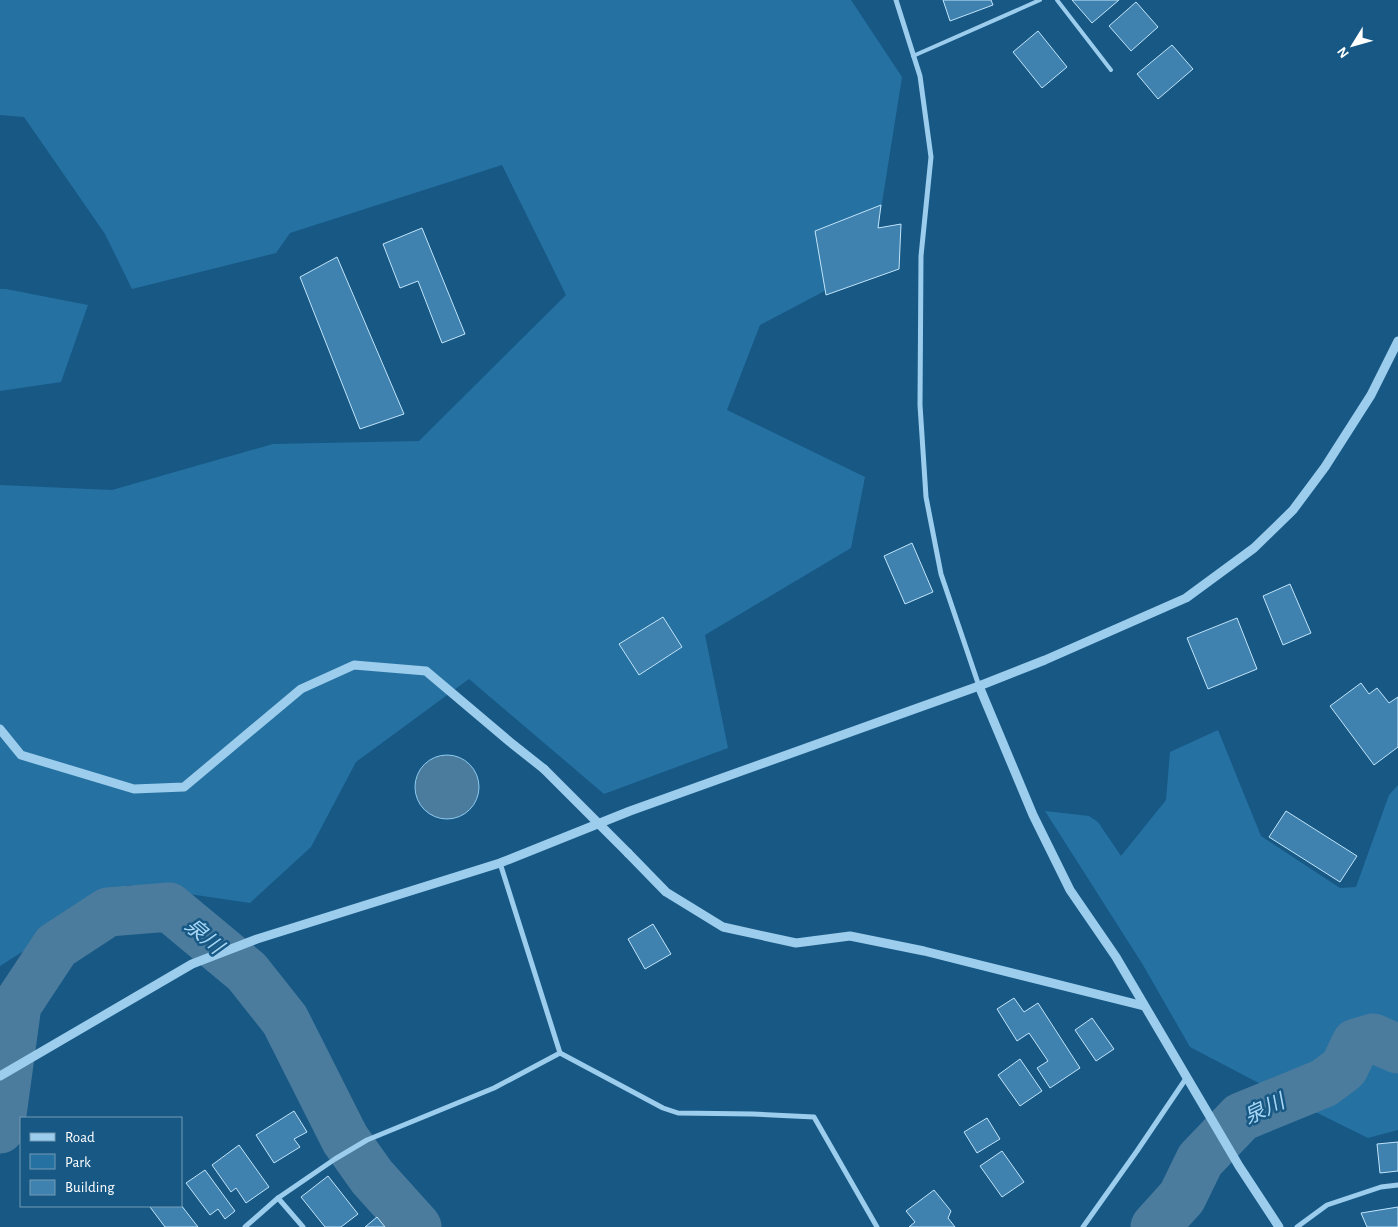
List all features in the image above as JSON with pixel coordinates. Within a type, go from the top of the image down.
[{"type":"street","points":[[896,0],[920,76],[931,157],[921,256],[920,405],[926,497],[941,574],[978,686],[1033,815],[1070,890],[1116,957],[1239,1166],[1279,1227]]},
{"type":"street","points":[[0,1076],[192,964],[257,939],[500,863],[630,812],[978,686],[1045,660],[1186,598],[1254,548],[1293,510],[1325,467],[1371,395],[1398,341]]},
{"type":"street","points":[[0,729],[22,755],[134,789],[184,787],[301,689],[354,665],[426,671],[544,769],[666,892],[723,928],[796,943],[850,936],[924,951],[1144,1006]]},
{"type":"street","points":[[500,863],[560,1053],[664,1108],[678,1113],[814,1116],[877,1227]]},
{"type":"street","points":[[245,1227],[278,1198],[335,1159],[367,1140],[494,1088],[560,1053]]},
{"type":"street","points":[[1083,1227],[1187,1077]]},
{"type":"street","points":[[1297,1227],[1327,1205],[1381,1186],[1398,1185]]},
{"type":"street","points":[[278,1198],[303,1227]]},
{"type":"lane","points":[[913,56],[1040,0]]},
{"type":"lane","points":[[1057,0],[1111,70]]},
{"type":"green space","points":[[0,0],[851,0],[902,77],[872,266],[760,325],[727,410],[865,477],[851,548],[705,635],[728,748],[604,794],[469,679],[356,762],[311,847],[250,903],[128,885],[0,966],[0,485],[112,490],[273,444],[419,441],[566,295],[502,165],[290,233],[276,253],[132,289],[105,234],[24,117],[0,115]]},
{"type":"green space","points":[[0,289],[88,305],[61,382],[0,391]]},
{"type":"green space","points":[[1218,730],[1261,836],[1340,888],[1356,887],[1389,795],[1398,785],[1398,1130],[1368,1138],[1190,1047],[1143,965],[1045,811],[1089,816],[1098,822],[1121,856],[1166,800],[1170,752]]},
{"type":"shaded area","points":[[447,755],[459,758],[470,764],[476,775],[479,787],[476,799],[470,810],[459,816],[447,819],[435,816],[424,810],[418,799],[415,787],[418,775],[424,764],[435,758]]},
{"type":"building","points":[[943,0],[991,0],[993,5],[950,21]]},
{"type":"building","points":[[1072,0],[1119,0],[1092,23]]},
{"type":"building","points":[[1136,2],[1158,27],[1131,51],[1109,26]]},
{"type":"building","points":[[1038,31],[1067,67],[1042,88],[1013,52]]},
{"type":"building","points":[[1172,45],[1193,69],[1158,99],[1137,74]]},
{"type":"building","points":[[881,205],[878,228],[901,224],[899,269],[826,295],[815,231]]},
{"type":"building","points":[[422,228],[465,334],[442,343],[418,281],[400,288],[383,244]]},
{"type":"building","points":[[337,257],[404,414],[360,429],[300,277]]},
{"type":"building","points":[[912,543],[933,592],[905,604],[884,556]]},
{"type":"building","points":[[1290,584],[1311,633],[1283,645],[1263,596]]},
{"type":"building","points":[[663,617],[682,647],[639,675],[619,644]]},
{"type":"building","points":[[1237,618],[1257,669],[1208,689],[1187,638]]},
{"type":"building","points":[[1361,683],[1369,694],[1377,688],[1389,703],[1398,697],[1398,747],[1374,765],[1330,706]]},
{"type":"building","points":[[1286,811],[1357,856],[1340,882],[1269,837]]},
{"type":"building","points":[[653,924],[671,954],[645,969],[628,939]]},
{"type":"building","points":[[1014,998],[1024,1012],[1038,1003],[1080,1068],[1050,1088],[1037,1068],[1048,1061],[1029,1033],[1017,1041],[997,1009]]},
{"type":"building","points":[[1092,1018],[1114,1049],[1096,1061],[1075,1030]]},
{"type":"building","points":[[1020,1059],[1042,1091],[1020,1106],[998,1075]]},
{"type":"building","points":[[294,1111],[307,1132],[294,1139],[300,1147],[274,1163],[256,1135]]},
{"type":"building","points":[[987,1118],[1000,1139],[977,1153],[964,1132]]},
{"type":"building","points":[[1398,1142],[1398,1171],[1380,1173],[1377,1144]]},
{"type":"building","points":[[239,1145],[269,1187],[246,1203],[236,1188],[231,1192],[212,1165]]},
{"type":"building","points":[[1002,1151],[1024,1182],[1002,1197],[980,1166]]},
{"type":"building","points":[[205,1170],[235,1211],[225,1219],[218,1209],[210,1215],[186,1183]]},
{"type":"building","points":[[328,1176],[358,1214],[341,1227],[325,1227],[301,1197]]},
{"type":"building","points":[[934,1190],[951,1211],[948,1218],[955,1227],[909,1227],[915,1222],[906,1211]]},
{"type":"building","points":[[182,1206],[198,1227],[165,1227],[150,1207]]},
{"type":"building","points":[[1398,1207],[1398,1227],[1367,1227],[1361,1213]]},
{"type":"building","points":[[377,1217],[385,1227],[365,1227]]},
{"type":"waterway","name":"泉川","points":[[0,1129],[17,1005],[56,946],[108,912],[169,907],[247,972],[285,1020],[345,1139],[372,1177],[417,1227]]},
{"type":"waterway","name":"泉川","points":[[1155,1227],[1182,1197],[1200,1160],[1241,1117],[1324,1083],[1344,1068],[1356,1043],[1373,1038],[1398,1049]]}]
